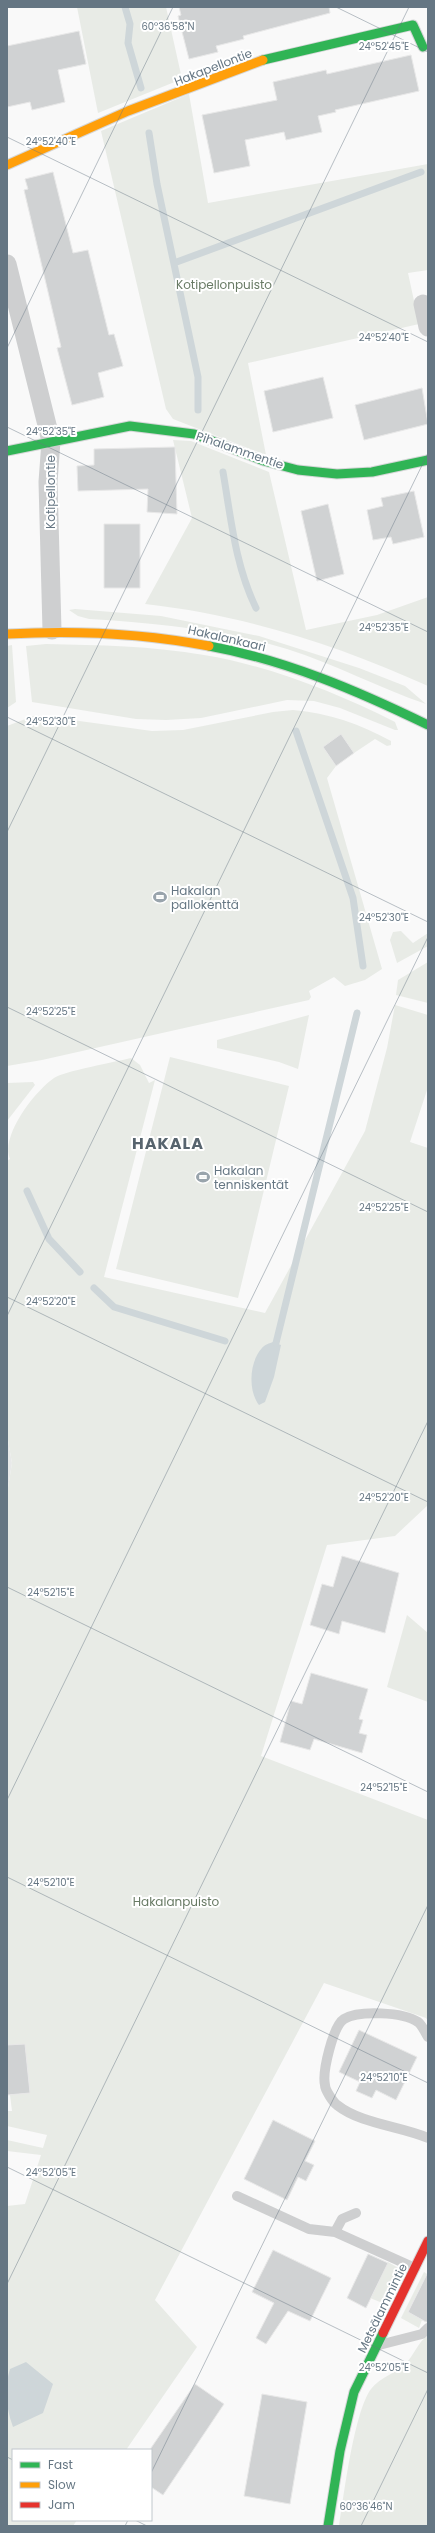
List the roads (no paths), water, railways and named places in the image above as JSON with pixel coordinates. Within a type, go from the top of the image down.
[{"type":"street","name":"Hakapellontie","points":[[7,165],[128,111],[266,59],[413,25],[423,47]]},
{"type":"street","name":"Kotipellontie","points":[[7,264],[51,441],[48,482],[52,630]]},
{"type":"street","points":[[423,304],[428,327]]},
{"type":"street","name":"Pihalammentie","points":[[7,451],[130,426],[194,434],[264,461],[298,470],[337,474],[372,472],[428,460]]},
{"type":"street","name":"Hakalankaari","points":[[7,634],[52,630],[177,639],[230,648],[332,681],[380,700],[428,725]]},
{"type":"street","name":"Metsälammintie","points":[[328,2526],[340,2451],[354,2392],[428,2241]]},
{"type":"lane","points":[[428,2037],[419,2022],[401,2014],[357,2014],[343,2020],[336,2030],[326,2066],[325,2085],[336,2105],[376,2124],[406,2129],[428,2138]]},
{"type":"lane","points":[[237,2196],[309,2229],[335,2232],[415,2268]]},
{"type":"lane","points":[[335,2232],[342,2219],[356,2213]]},
{"type":"lane","points":[[377,2346],[422,2334],[428,2328]]},
{"type":"waterway","points":[[125,7],[130,24],[128,43],[141,88]]},
{"type":"waterway","points":[[149,133],[157,184],[198,377],[198,410]]},
{"type":"waterway","points":[[174,263],[421,172]]},
{"type":"waterway","points":[[223,472],[238,558],[256,608]]},
{"type":"waterway","points":[[296,731],[353,898],[363,966]]},
{"type":"waterway","points":[[276,1343],[357,1013]]},
{"type":"waterway","points":[[27,1191],[49,1239],[80,1272]]},
{"type":"waterway","points":[[94,1288],[114,1307],[225,1341]]},
{"type":"place","name":"Hakalan pallokenttä","points":[[160,897]]},
{"type":"place","name":"Hakalan tenniskentät","points":[[203,1177]]},
{"type":"district","name":"HAKALA","points":[[168,1143]]},
{"type":"park label","name":"Kotipellonpuisto","points":[[224,284]]},
{"type":"park label","name":"Hakalanpuisto","points":[[176,1901]]}]
